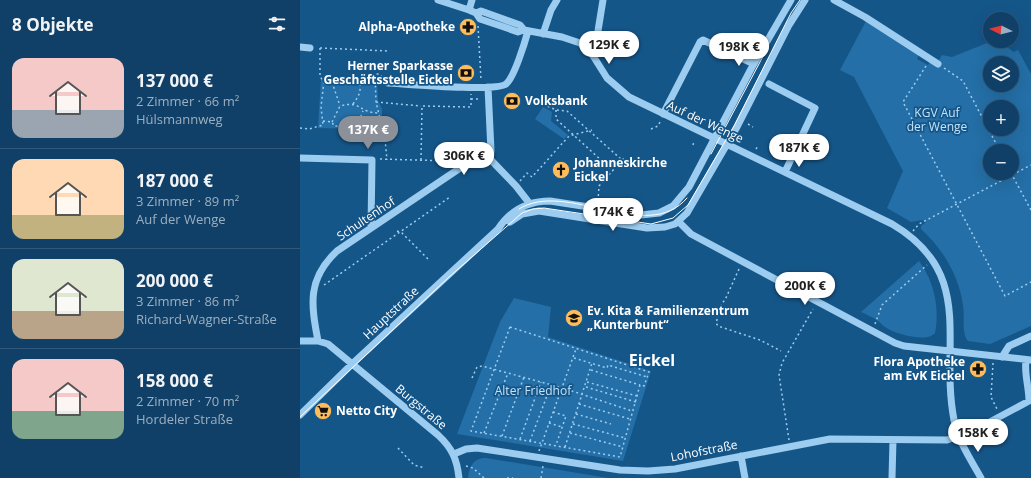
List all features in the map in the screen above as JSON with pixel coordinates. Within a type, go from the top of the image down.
[{"type":"street","points":[[438,0],[472,11],[480,19],[518,32],[526,30],[573,40],[590,51],[597,37],[604,0]]},
{"type":"street","points":[[472,0],[472,11]]},
{"type":"street","points":[[543,34],[551,10],[557,0]]},
{"type":"street","points":[[484,87],[488,99],[491,151],[490,159],[516,186],[530,204],[550,201],[641,215],[659,213],[668,209],[684,195],[754,64],[791,0]]},
{"type":"street","points":[[805,0],[786,30],[757,90],[692,207],[679,222],[692,234],[742,262],[872,332],[904,346],[1028,360]]},
{"type":"street","points":[[834,0],[865,17],[938,64]]},
{"type":"street","points":[[388,80],[462,87],[500,87],[510,80],[526,30]]},
{"type":"street","points":[[663,114],[703,40],[754,64]]},
{"type":"street","points":[[300,48],[310,48]]},
{"type":"street","name":"Auf der Wenge","points":[[590,51],[601,69],[615,86],[629,97],[892,224],[919,243],[932,259],[942,277],[948,299],[951,399],[954,421],[959,437],[981,478]]},
{"type":"street","points":[[769,84],[815,108],[784,172]]},
{"type":"street","points":[[300,158],[372,160],[372,228]]},
{"type":"street","name":"Schultenhof","points":[[318,341],[312,305],[313,289],[317,276],[329,258],[472,160],[490,159]]},
{"type":"street","name":"Hauptstraße","points":[[300,414],[498,229],[513,213],[530,204]]},
{"type":"street","name":"Hauptstraße","points":[[498,229],[516,217],[534,211],[647,228],[665,226],[679,222]]},
{"type":"street","points":[[1002,357],[1009,346],[1031,336]]},
{"type":"street","points":[[300,342],[318,341]]},
{"type":"street","name":"Burgstraße","points":[[318,341],[328,344],[438,435],[448,445],[454,454],[459,478]]},
{"type":"street","name":"Lohofstraße","points":[[454,454],[466,449],[477,448],[620,470],[648,471],[675,469],[830,439],[936,441],[959,437],[1029,401],[1029,387],[1025,369],[1028,360]]},
{"type":"street","points":[[892,478],[893,440]]},
{"type":"street","points":[[741,456],[746,478]]},
{"type":"path","points":[[480,22],[477,28],[484,87]]},
{"type":"path","points":[[310,48],[389,51]]},
{"type":"path","points":[[320,48],[320,77],[324,81],[332,82],[342,80],[375,82]]},
{"type":"path","points":[[930,59],[903,102],[1005,296],[1031,282]]},
{"type":"path","points":[[938,64],[963,81],[996,144]]},
{"type":"path","points":[[387,160],[385,139],[376,102],[375,74],[388,80]]},
{"type":"path","points":[[300,128],[320,127],[322,125],[323,121],[321,107],[324,81]]},
{"type":"path","points":[[332,82],[333,90],[337,96],[340,106],[332,122]]},
{"type":"path","points":[[340,106],[353,104],[359,97],[361,90],[360,82]]},
{"type":"path","points":[[376,102],[422,106],[471,107],[471,92]]},
{"type":"path","points":[[471,99],[488,99]]},
{"type":"path","points":[[534,100],[556,110],[567,111],[623,159],[599,186],[597,202]]},
{"type":"path","points":[[353,104],[363,111],[379,114]]},
{"type":"path","points":[[421,160],[422,106]]},
{"type":"path","points":[[556,110],[556,120],[613,171]]},
{"type":"path","points":[[357,126],[363,111]]},
{"type":"path","points":[[651,128],[658,126],[663,114]]},
{"type":"path","points":[[323,121],[332,122],[334,126],[357,126],[368,128],[381,126]]},
{"type":"path","points":[[516,186],[527,173],[532,177],[569,136],[592,130]]},
{"type":"path","points":[[693,145],[694,141]]},
{"type":"path","points":[[372,160],[450,161],[457,170]]},
{"type":"path","points":[[1019,171],[1031,165]]},
{"type":"path","points":[[910,236],[919,224],[1001,180]]},
{"type":"path","points":[[1015,180],[1031,210]]},
{"type":"path","points":[[313,289],[320,287],[450,197]]},
{"type":"path","points":[[398,232],[429,260]]},
{"type":"path","points":[[872,332],[882,305],[932,259]]},
{"type":"path","points":[[742,262],[725,300],[722,303],[716,323],[718,326],[760,340],[781,351]]},
{"type":"path","points":[[790,446],[779,375],[782,364],[816,302]]},
{"type":"path","points":[[590,370],[644,386],[649,372],[510,327],[471,431],[620,457],[640,385]]},
{"type":"path","points":[[541,478],[541,443],[552,412],[563,388],[576,349]]},
{"type":"path","points":[[994,356],[991,397],[1001,416]]},
{"type":"path","points":[[573,358],[607,368],[608,365],[647,377]]},
{"type":"path","points":[[565,447],[592,364]]},
{"type":"path","points":[[472,378],[477,367],[494,369],[563,388],[633,411]]},
{"type":"path","points":[[484,433],[508,373]]},
{"type":"path","points":[[502,436],[524,377]]},
{"type":"path","points":[[520,439],[542,382]]},
{"type":"path","points":[[587,382],[637,396]]},
{"type":"path","points":[[530,441],[551,385]]},
{"type":"path","points":[[585,387],[636,402]]},
{"type":"path","points":[[579,404],[630,419]]},
{"type":"path","points":[[552,412],[566,416],[556,445]]},
{"type":"path","points":[[576,414],[611,424]]},
{"type":"path","points":[[549,423],[562,427]]},
{"type":"path","points":[[573,424],[625,438]]},
{"type":"path","points":[[570,432],[623,447]]},
{"type":"path","points":[[398,448],[414,465],[425,468]]},
{"type":"path","points":[[457,463],[472,468],[484,478]]},
{"type":"path","points":[[507,478],[513,478]]},
{"type":"green space","name":"KGV Auf der Wenge","points":[[866,21],[919,55],[917,59],[928,65],[930,62],[936,65],[942,55],[952,57],[983,45],[983,48],[1008,48],[1014,52],[1018,50],[1031,74],[1031,326],[990,344],[968,341],[964,329],[964,309],[958,284],[954,273],[943,254],[921,229],[921,226],[926,222],[922,220],[911,222],[887,208],[903,171],[854,77],[840,70]]},
{"type":"green space","points":[[321,79],[377,80],[378,100],[382,109],[382,126],[366,129],[318,128]]},
{"type":"green space","points":[[543,107],[552,112],[551,121],[568,135],[564,139],[535,119]]},
{"type":"green space","points":[[919,261],[929,277],[934,295],[937,314],[935,333],[931,336],[925,337],[903,335],[890,330],[874,318],[861,312]]},
{"type":"green space","name":"Alter Friedhof","points":[[514,298],[551,307],[548,337],[651,371],[623,461],[457,434],[500,322]]},
{"type":"green space","points":[[483,458],[608,478],[468,478],[472,465],[479,459]]},
{"type":"tram line","points":[[300,417],[449,277],[522,213],[533,209],[544,208],[651,224],[673,218],[688,205],[734,126],[791,13],[800,0]]},
{"type":"tram line","points":[[711,154],[768,47]]},
{"type":"tram line","points":[[519,209],[538,202],[559,201],[629,214],[650,215],[670,211],[687,198]]},
{"type":"place","name":"Alpha-Apotheke","points":[[468,27]]},
{"type":"place","name":"Herner Sparkasse Geschäftsstelle Eickel","points":[[466,73]]},
{"type":"place","name":"Volksbank","points":[[512,101]]},
{"type":"place","name":"Johanneskirche Eickel","points":[[561,170]]},
{"type":"place","name":"Ev. Kita & Familienzentrum „Kunterbunt“","points":[[574,318]]},
{"type":"place","name":"Flora Apotheke am EvK Eickel","points":[[978,369]]},
{"type":"place","name":"Netto City","points":[[323,411]]},
{"type":"district","name":"Eickel","points":[[652,360]]}]
